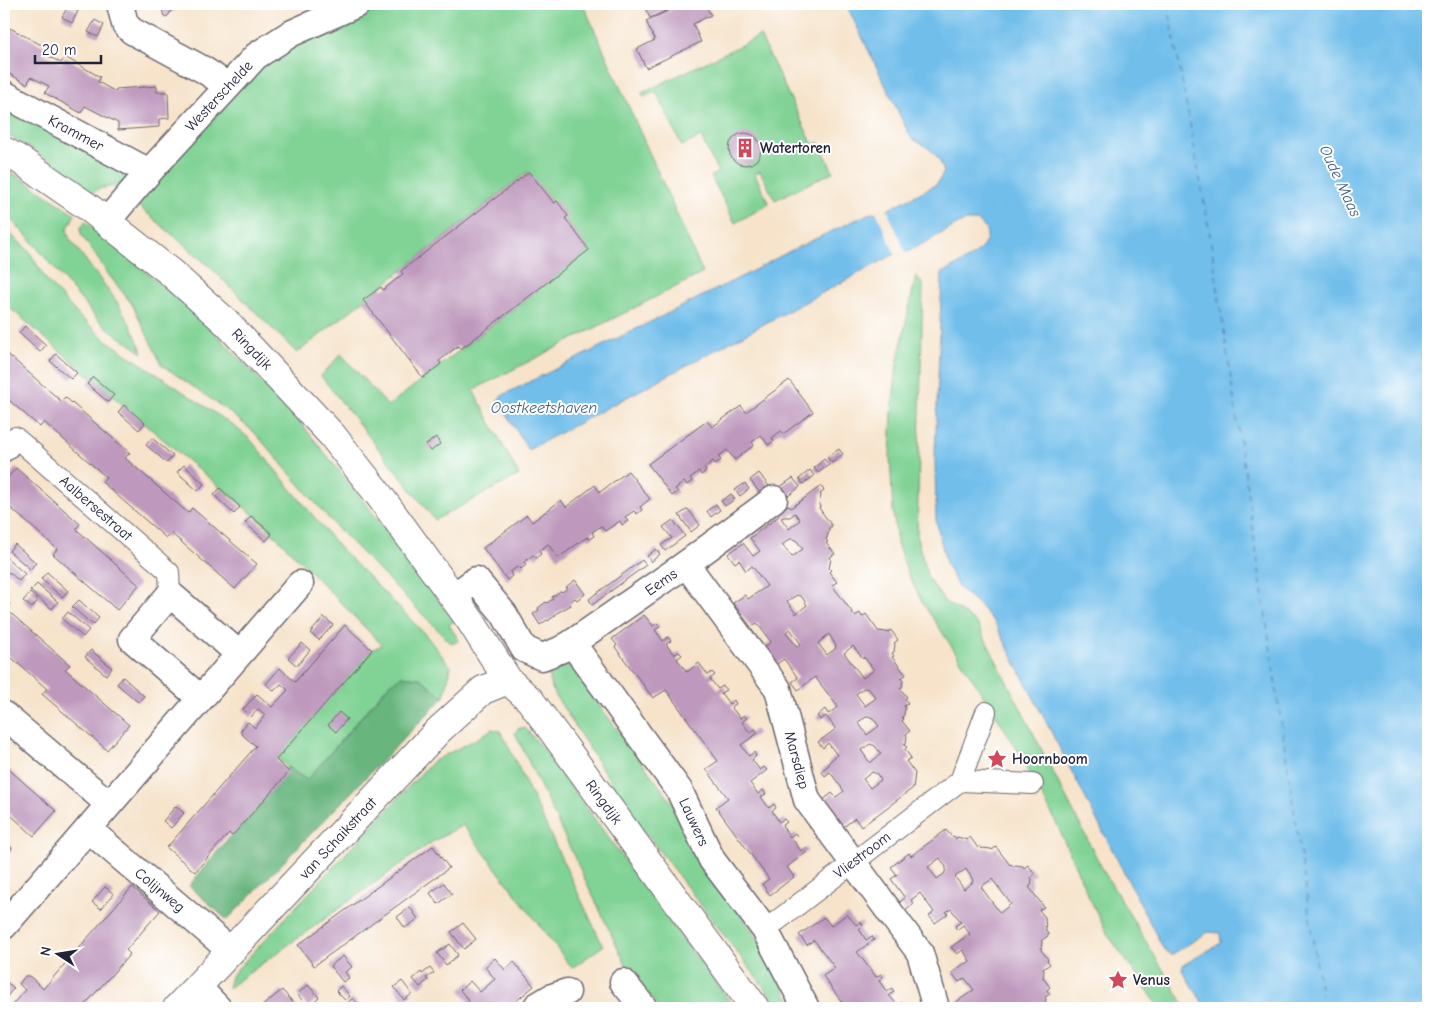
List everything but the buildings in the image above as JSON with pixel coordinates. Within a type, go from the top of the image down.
[{"type":"main road","name":"Ringdijk","points":[[4,151],[28,165],[170,272],[227,323],[332,435],[379,495],[480,634],[508,680],[530,700],[755,1008]]},
{"type":"main road","name":"van Schaikstraat","points":[[177,1008],[438,731],[483,690],[508,680]]},
{"type":"street","points":[[120,4],[125,24],[132,31],[204,70],[228,86]]},
{"type":"street","name":"Westerschelde","points":[[106,222],[149,172],[256,56],[290,34],[357,4]]},
{"type":"street","name":"Krammer","points":[[4,94],[149,172]]},
{"type":"street","name":"Aalbersestraat","points":[[4,446],[16,438],[169,572],[170,594]]},
{"type":"street","name":"Eems","points":[[453,597],[476,580],[504,614],[524,649],[542,658],[572,643],[686,564],[774,499]]},
{"type":"street","name":"Marsdiep","points":[[686,564],[778,689],[807,800],[920,953],[936,1008]]},
{"type":"street","points":[[4,926],[300,584]]},
{"type":"street","points":[[200,698],[132,639],[170,594],[239,654]]},
{"type":"street","name":"Lauwers","points":[[572,643],[679,790],[712,860],[765,930],[806,1008]]},
{"type":"street","points":[[986,712],[960,781],[1033,784]]},
{"type":"street","points":[[4,715],[109,804]]},
{"type":"street","name":"Vliestroom","points":[[765,930],[960,781]]},
{"type":"street","name":"Colijnweg","points":[[88,829],[232,951]]},
{"type":"street","points":[[623,982],[644,1008]]},
{"type":"street","points":[[198,987],[218,1008]]},
{"type":"street","points":[[536,1008],[552,996],[566,992]]},
{"type":"green space","points":[[382,4],[583,4],[703,273],[473,390],[519,475],[435,520],[321,376],[341,354],[388,406],[589,250],[527,172],[297,353],[208,265],[135,203],[268,57]]},
{"type":"green space","points":[[760,36],[813,145],[819,142],[833,172],[775,200],[760,171],[755,174],[769,204],[735,223],[711,176],[718,172],[701,137],[682,146],[656,92],[644,97],[642,93]]},
{"type":"green space","points":[[4,104],[132,176],[124,184],[98,189],[90,195],[53,162],[4,133]]},
{"type":"green space","points":[[4,168],[75,214],[67,230],[69,238],[117,302],[131,326],[143,353],[98,320],[27,236],[4,215]]},
{"type":"green space","points":[[85,221],[201,318],[304,427],[373,513],[454,621],[449,625],[459,640],[454,643],[450,642],[339,530],[254,432],[228,411],[162,365],[132,304],[109,275],[81,234],[80,229]]},
{"type":"green space","points":[[4,228],[29,251],[47,281],[80,317],[106,340],[234,426],[250,439],[338,546],[424,633],[451,667],[444,697],[420,678],[402,676],[389,684],[307,780],[276,757],[369,651],[382,645],[262,522],[10,308],[4,315]]},
{"type":"green space","points":[[916,276],[923,284],[917,538],[928,578],[945,602],[978,625],[1104,872],[1186,1008],[1160,1008],[1108,935],[1053,816],[1011,739],[922,602],[908,574],[897,543],[890,457],[897,364]]},
{"type":"green space","points":[[557,663],[570,666],[681,815],[688,841],[759,940],[794,1008],[780,1008],[631,814],[554,693],[550,683],[548,668]]},
{"type":"green space","points":[[402,676],[420,678],[444,697],[227,920],[189,886],[287,767],[307,780],[390,684]]},
{"type":"green space","points":[[519,728],[525,728],[545,751],[735,1008],[659,1008],[626,965],[515,733]]},
{"type":"green space","points":[[492,729],[500,731],[504,737],[603,946],[572,968],[463,825],[432,842],[228,988],[231,976],[432,762]]},
{"type":"water","points":[[846,4],[1428,4],[1428,1008],[1206,1008],[1182,970],[1183,965],[1221,943],[1220,933],[1208,932],[1171,955],[1163,948],[995,623],[979,605],[958,587],[946,563],[936,520],[935,456],[942,273],[969,259],[984,245],[987,238],[985,229],[978,221],[964,221],[906,253],[895,254],[528,450],[498,400],[501,396],[792,250],[868,214],[887,210],[937,184],[944,172],[938,159],[932,151],[911,138]]},
{"type":"pier","points":[[886,207],[907,255],[896,256],[875,209]]},
{"type":"ferry route","points":[[1168,4],[1209,229],[1323,1008]]},
{"type":"place","name":"Watertoren","points":[[745,148]]},
{"type":"place","name":"Hoornboom","points":[[997,759]]},
{"type":"place","name":"Venus","points":[[1118,980]]},
{"type":"water label","name":"Oude Maas","points":[[1340,181]]},
{"type":"water label","name":"Oostkeetshaven","points":[[544,408]]}]
